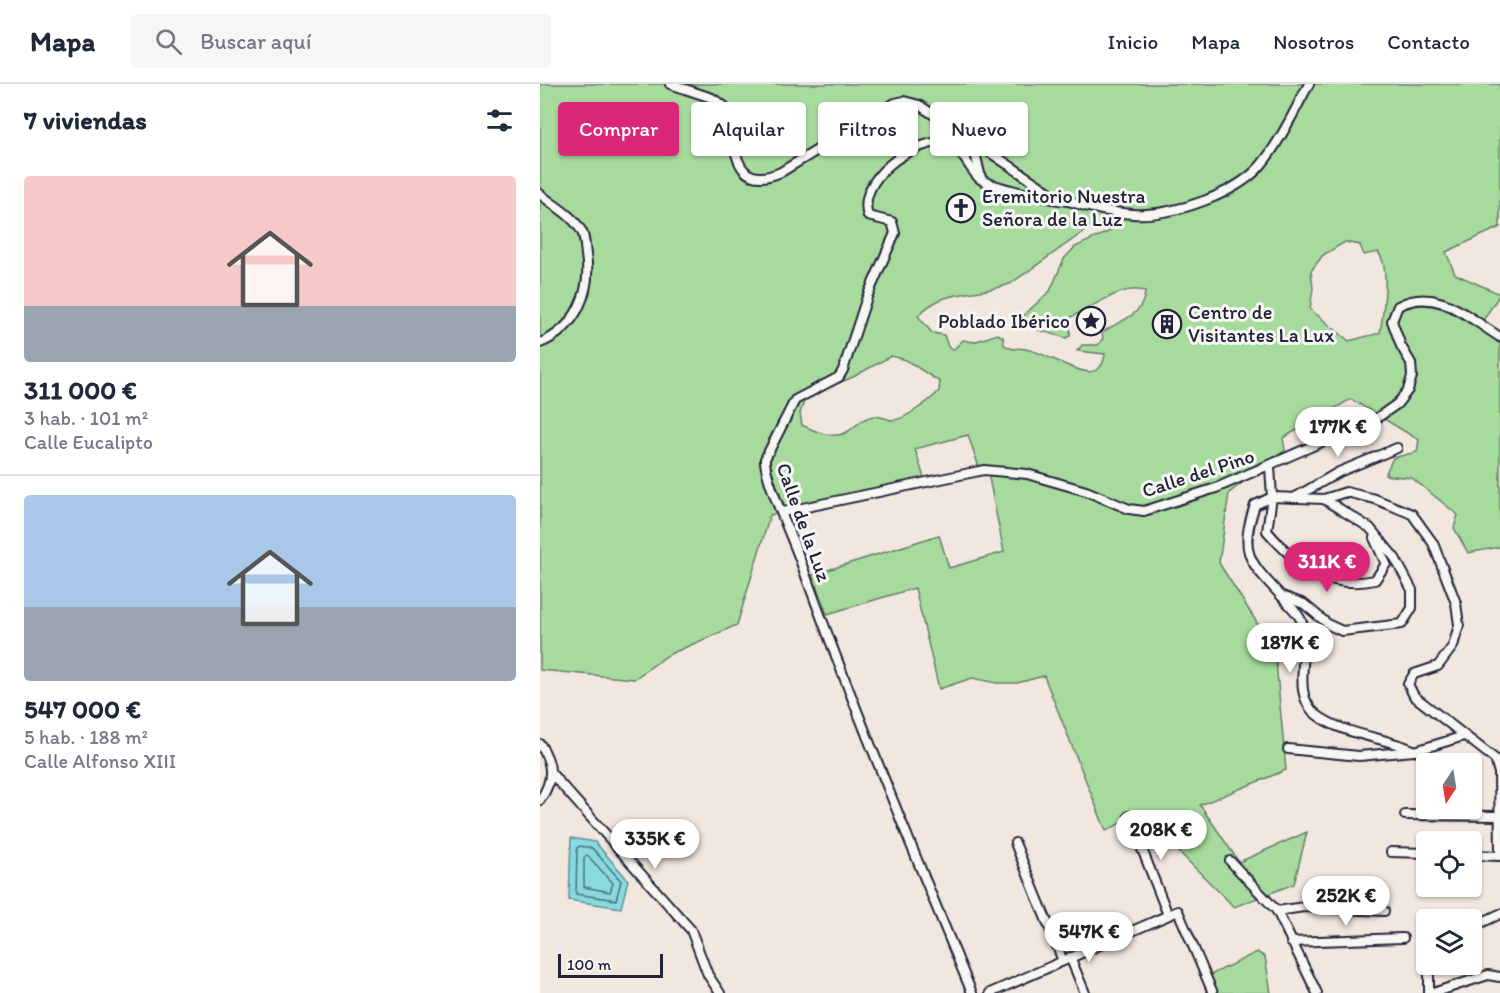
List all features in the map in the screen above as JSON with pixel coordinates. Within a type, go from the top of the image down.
[{"type":"street","points":[[670,84],[712,98],[724,106],[734,151],[741,165],[752,176],[764,177],[781,172],[878,111],[904,101],[919,105],[930,112]]},
{"type":"street","points":[[976,156],[981,180],[1068,201],[1132,214],[1147,214],[1200,202],[1227,192],[1265,161],[1309,84]]},
{"type":"street","name":"Calle de la Luz","points":[[972,993],[845,686],[783,512],[764,469],[765,459],[795,400],[839,377],[867,297],[895,233],[892,222],[868,216],[866,209],[873,180],[880,171],[916,150],[946,142],[953,145],[981,180]]},
{"type":"street","points":[[996,156],[1052,194],[1068,201]]},
{"type":"street","points":[[540,194],[576,223],[583,234],[588,265],[585,296],[576,313],[566,326],[540,343]]},
{"type":"street","name":"Calle del Pino","points":[[783,512],[984,470],[1027,474],[1086,491],[1129,509],[1144,510],[1216,488],[1270,467],[1377,418],[1397,404],[1408,390],[1412,376],[1411,363],[1401,346],[1392,321],[1398,306],[1411,299],[1426,297],[1443,302],[1500,336]]},
{"type":"street","points":[[1294,498],[1339,472],[1397,448]]},
{"type":"street","points":[[1270,467],[1272,497],[1268,531],[1287,554],[1327,580],[1358,583],[1375,580],[1386,564],[1370,528]]},
{"type":"street","points":[[1415,751],[1392,741],[1341,728],[1316,715],[1305,698],[1302,658],[1306,637],[1301,618],[1247,555],[1246,531],[1255,505],[1272,497],[1324,499],[1346,492],[1375,499],[1412,514],[1433,543],[1456,603],[1459,625],[1453,646],[1438,666],[1414,674],[1407,684],[1414,696],[1495,759],[1499,773],[1500,855],[1482,855]]},
{"type":"street","points":[[1280,595],[1304,604],[1329,625],[1342,631],[1402,624],[1412,608],[1412,590],[1395,558],[1370,528],[1324,499]]},
{"type":"street","points":[[1288,749],[1359,756],[1415,751],[1464,736]]},
{"type":"street","points":[[540,744],[548,757],[551,773],[548,787],[540,800]]},
{"type":"street","points":[[551,773],[691,930],[708,975],[720,993]]},
{"type":"street","points":[[1405,815],[1499,816]]},
{"type":"street","points":[[1130,816],[1168,915]]},
{"type":"street","points":[[1015,843],[1066,959],[1085,993]]},
{"type":"street","points":[[1391,852],[1416,853]]},
{"type":"street","points":[[1230,861],[1277,912],[1317,993]]},
{"type":"street","points":[[1277,912],[1304,907],[1384,911]]},
{"type":"street","points":[[990,993],[1178,911],[1213,993]]},
{"type":"street","points":[[1482,922],[1500,914]]},
{"type":"street","points":[[1291,942],[1402,939]]},
{"type":"street","points":[[1431,975],[1435,993],[1488,975],[1500,977]]},
{"type":"green space","points":[[540,84],[1500,84],[1500,227],[1446,252],[1455,274],[1500,294],[1482,322],[1486,333],[1500,344],[1500,547],[1468,553],[1454,528],[1458,515],[1412,478],[1385,475],[1393,458],[1417,452],[1419,440],[1351,399],[1283,438],[1285,450],[1229,493],[1219,563],[1275,651],[1286,770],[1200,805],[1239,862],[1307,832],[1294,884],[1234,907],[1140,813],[1106,831],[1044,676],[1017,683],[997,683],[972,678],[939,689],[915,588],[827,614],[812,575],[939,535],[949,568],[1004,552],[988,473],[979,467],[968,435],[915,449],[924,478],[770,515],[737,625],[668,655],[634,679],[540,670]],"holes":[[[1109,224],[1110,231],[1075,247],[1064,259],[1050,291],[1023,316],[1028,327],[1066,338],[1070,336],[1071,317],[1119,293],[1128,290],[1145,292],[1140,307],[1135,313],[1102,333],[1103,338],[1098,345],[1082,345],[1077,351],[1105,354],[1101,367],[1092,372],[1081,371],[1039,353],[1025,349],[1013,349],[1004,345],[1003,337],[998,334],[974,342],[963,340],[953,350],[948,347],[944,335],[932,333],[918,316],[928,307],[949,297],[1010,284],[1092,226]],[[1345,242],[1360,245],[1364,255],[1378,252],[1382,259],[1385,279],[1384,302],[1380,333],[1349,341],[1310,309],[1313,288],[1311,271],[1323,255]],[[891,356],[906,360],[940,382],[939,391],[903,417],[892,420],[876,416],[870,417],[841,434],[824,434],[802,425],[800,413],[804,402],[813,394],[853,377]]]},
{"type":"green space","points":[[1257,952],[1265,957],[1271,993],[1215,993],[1208,976]]},
{"type":"water","points":[[571,838],[595,842],[628,880],[621,908],[569,900]]},
{"type":"place","name":"Eremitorio Nuestra Señora de la Luz","points":[[961,208]]},
{"type":"place","name":"Poblado Ibérico","points":[[1091,321]]},
{"type":"place","name":"Centro de Visitantes La Lux","points":[[1167,324]]}]
